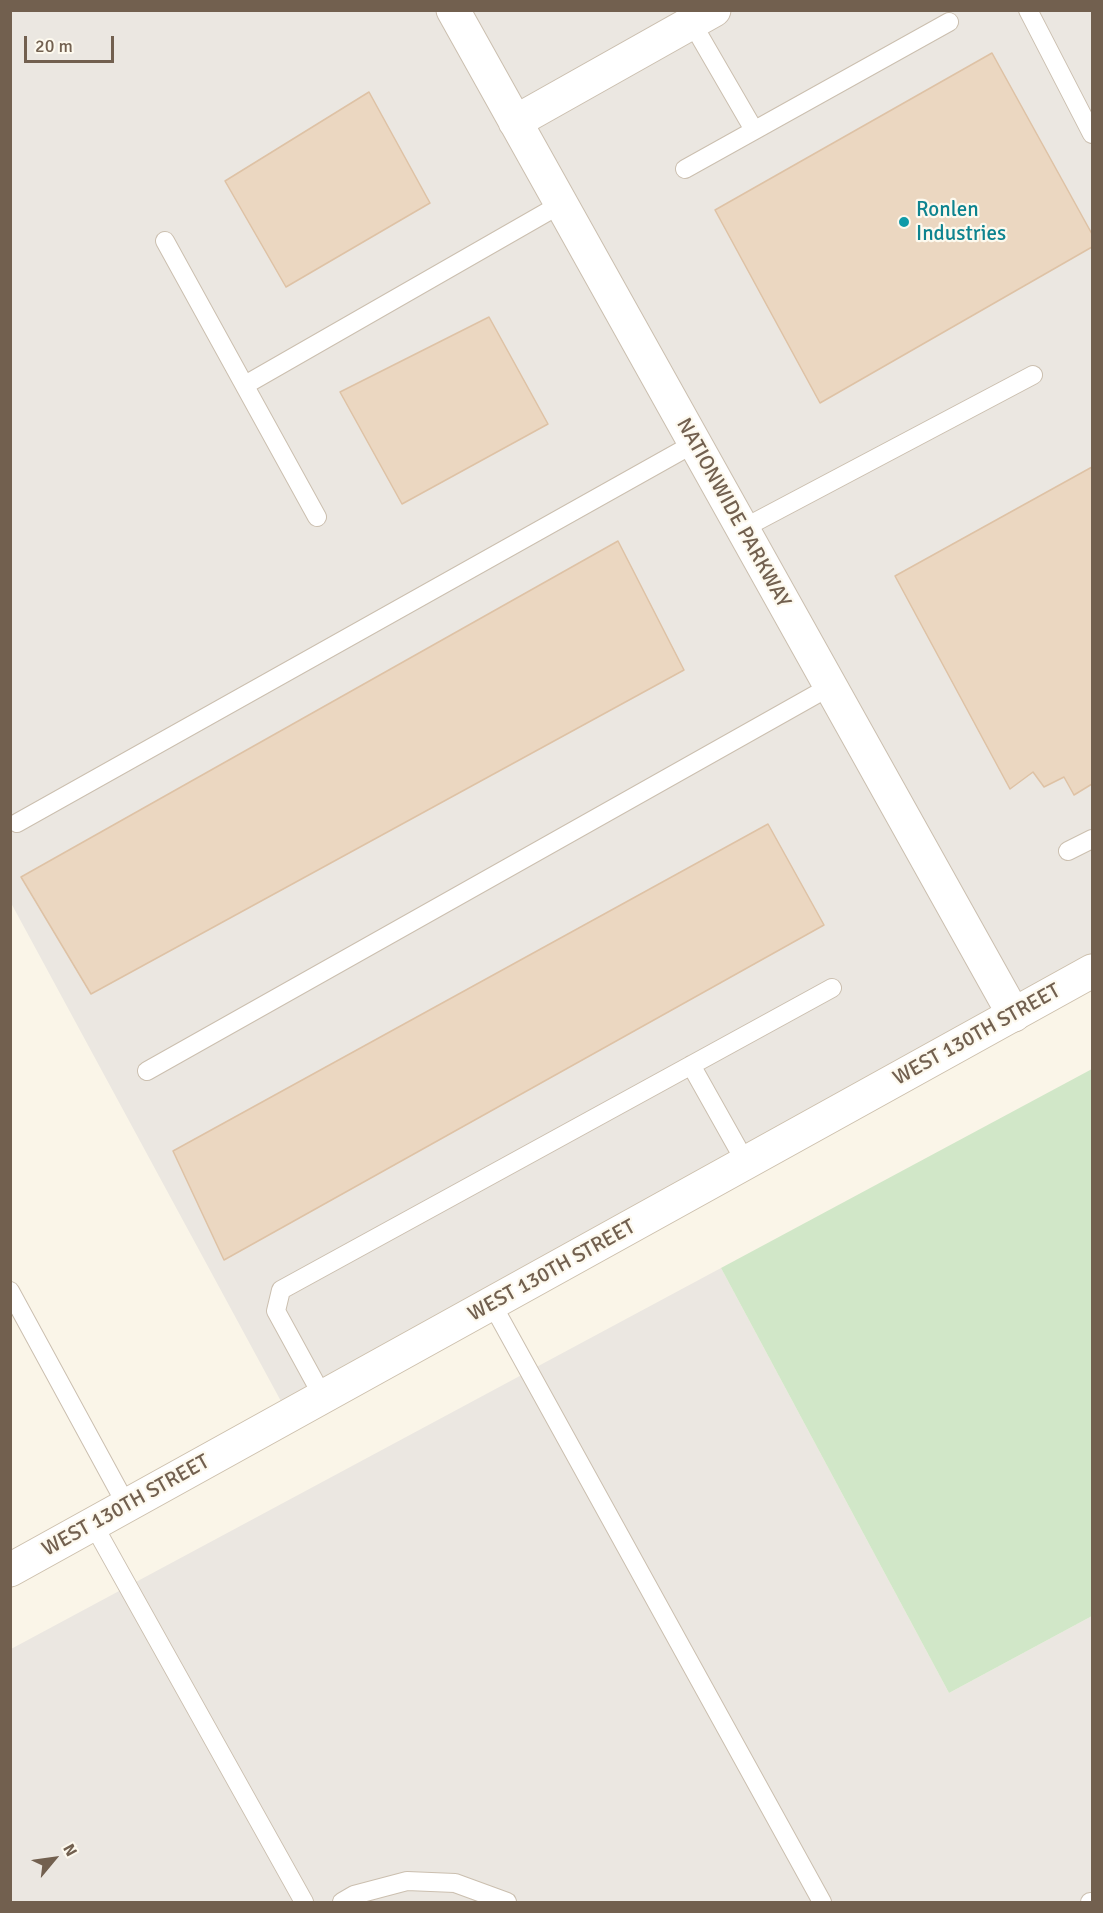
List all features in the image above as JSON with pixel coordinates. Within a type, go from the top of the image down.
[{"type":"street","name":"NATIONWIDE PARKWAY","points":[[453,10],[1014,1015]]},
{"type":"street","points":[[515,122],[703,17]]},
{"type":"street","name":"WEST 130TH STREET","points":[[10,1570],[1092,971]]},
{"type":"lane","points":[[1028,10],[1092,134]]},
{"type":"lane","points":[[703,17],[754,130]]},
{"type":"lane","points":[[685,169],[949,22]]},
{"type":"lane","points":[[245,385],[561,204]]},
{"type":"lane","points":[[165,241],[317,517]]},
{"type":"lane","points":[[742,528],[1033,375]]},
{"type":"lane","points":[[17,823],[695,443]]},
{"type":"lane","points":[[147,1071],[831,686]]},
{"type":"lane","points":[[1068,851],[1092,839]]},
{"type":"lane","points":[[323,1397],[276,1311],[281,1290],[832,988]]},
{"type":"lane","points":[[691,1065],[746,1163]]},
{"type":"lane","points":[[10,1291],[127,1506]]},
{"type":"lane","points":[[492,1304],[822,1902]]},
{"type":"lane","points":[[93,1524],[304,1902]]},
{"type":"lane","points":[[342,1902],[354,1895],[407,1881],[455,1883],[507,1902]]},
{"type":"shaded area","points":[[10,11],[1092,11],[1092,968],[289,1416],[11,903]]},
{"type":"shaded area","points":[[721,1268],[949,1693],[1092,1616],[1092,1902],[11,1902],[11,1649]]},
{"type":"green space","points":[[1092,1069],[1092,1616],[949,1693],[721,1268]]},
{"type":"building","name":"Ronlen Industries","points":[[992,53],[1092,234],[1092,247],[820,403],[715,210]]},
{"type":"building","points":[[369,92],[430,203],[286,287],[225,181]]},
{"type":"building","points":[[489,317],[548,424],[402,504],[340,392]]},
{"type":"building","points":[[1092,467],[1092,784],[1074,795],[1064,777],[1044,787],[1033,772],[1010,789],[895,576]]},
{"type":"building","points":[[618,541],[684,670],[91,994],[21,877]]},
{"type":"building","points":[[768,824],[824,925],[224,1260],[173,1151]]},
{"type":"place","name":"Ronlen Industries","points":[[904,222]]}]
